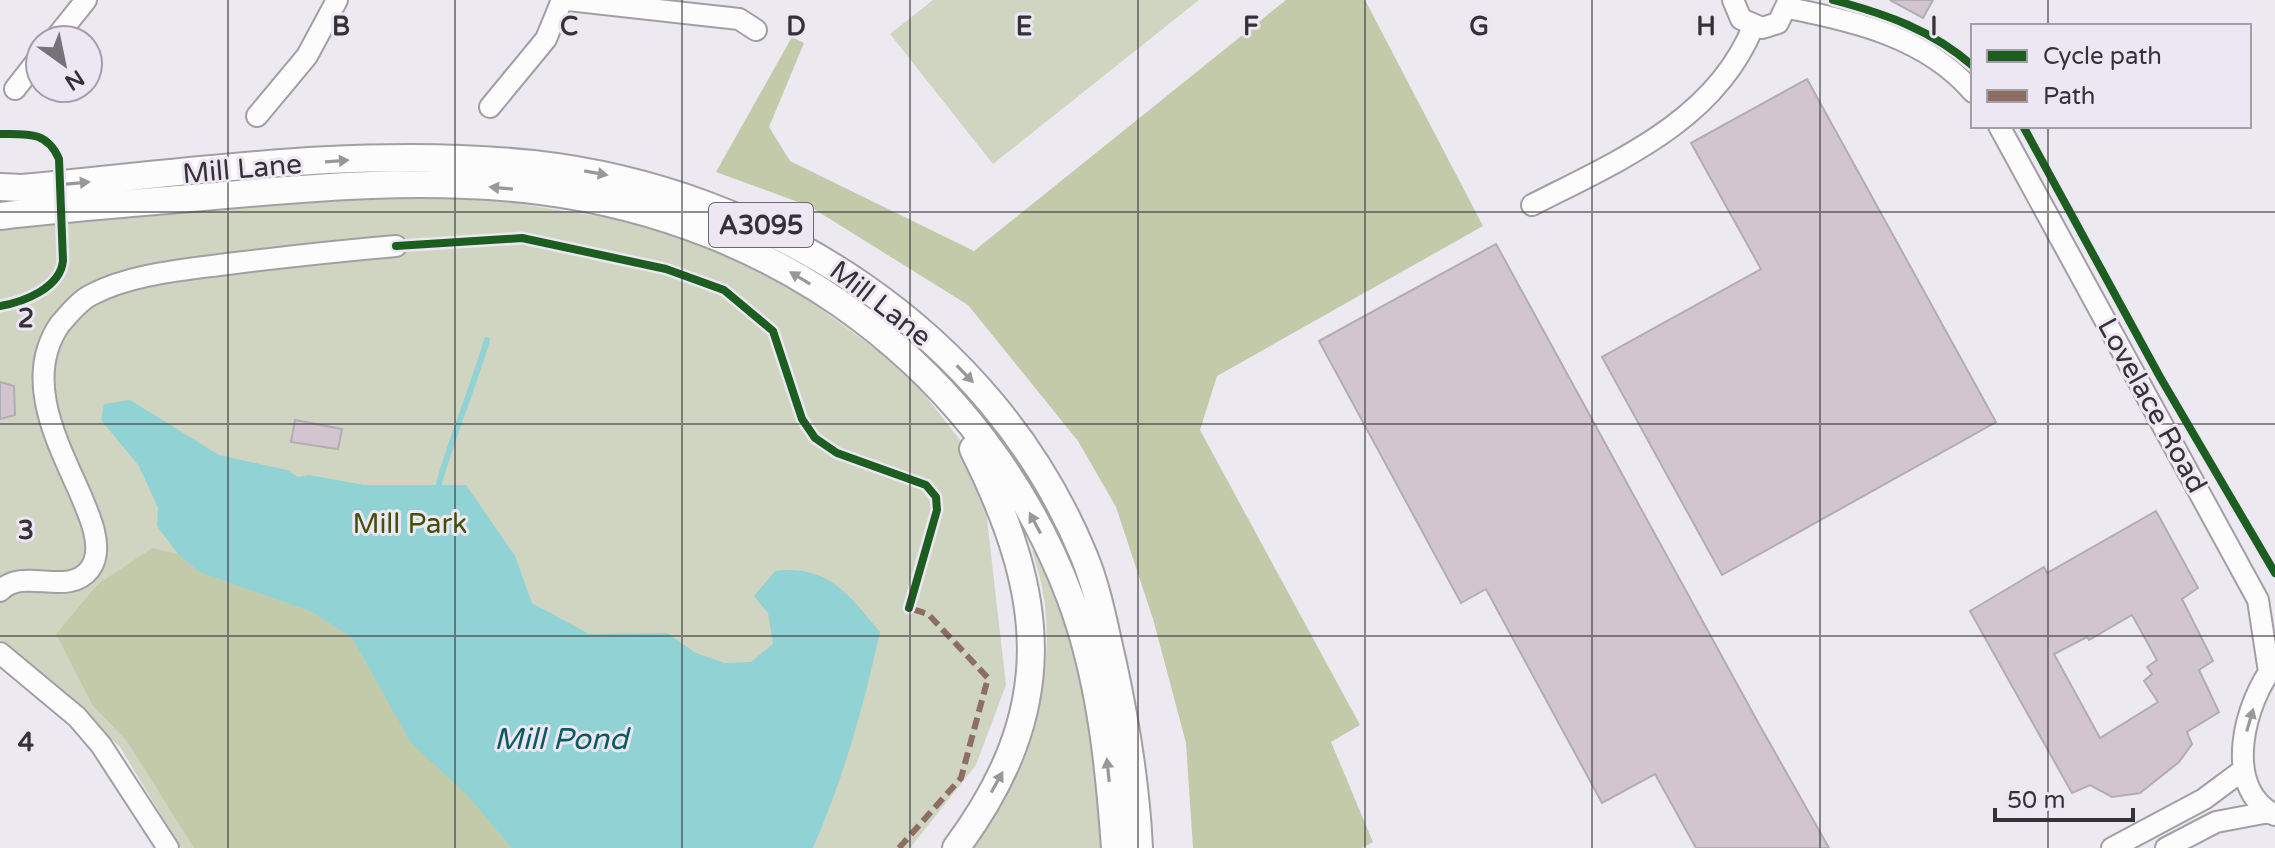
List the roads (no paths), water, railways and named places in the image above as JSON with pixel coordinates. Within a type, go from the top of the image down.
[{"type":"main road","name":"Mill Lane","points":[[0,187],[22,188],[367,159],[488,160],[622,178],[694,198],[776,232],[828,262],[891,306],[946,355],[1006,420],[1028,450],[1064,514],[1096,587],[1130,743],[1139,848]]},
{"type":"main road","name":"Mill Lane","points":[[0,216],[362,185],[488,186],[592,200],[652,213],[694,227],[770,260],[855,314],[945,393],[994,453],[1016,490],[1045,540],[1070,598],[1087,657],[1107,755],[1115,848]]},
{"type":"main road","name":"A3095","points":[[945,393],[992,486],[1019,554],[1029,603],[1032,651],[1027,703],[1013,746],[986,801],[956,848]]},
{"type":"main road","name":"A3095","points":[[1096,587],[1123,653],[1147,768],[1157,848]]},
{"type":"street","points":[[67,24],[86,0]]},
{"type":"street","points":[[257,116],[307,56],[337,0]]},
{"type":"street","points":[[490,107],[546,39],[562,0]]},
{"type":"street","points":[[568,0],[739,19],[756,30]]},
{"type":"street","points":[[1733,0],[1737,14],[1753,27],[1778,23],[1789,4],[1875,28],[1929,56],[1971,90]]},
{"type":"street","points":[[1532,205],[1672,128],[1702,104],[1741,58],[1753,27]]},
{"type":"street","points":[[15,89],[24,77]]},
{"type":"street","name":"Lovelace Road","points":[[2000,128],[2258,600],[2272,668]]},
{"type":"street","points":[[0,591],[19,581],[69,581],[81,577],[94,560],[97,548],[88,520],[46,444],[34,371],[42,347],[78,305],[104,291],[173,271],[304,253],[396,246]]},
{"type":"street","name":"Lovelace Road","points":[[2258,600],[2275,613]]},
{"type":"street","points":[[3,662],[77,717],[101,745],[168,848]]},
{"type":"street","points":[[2272,668],[2254,702],[2243,744],[2243,770],[2253,793],[2272,813]]},
{"type":"street","points":[[2112,848],[2204,799],[2243,770]]},
{"type":"street","points":[[2166,848],[2216,822],[2272,813]]},
{"type":"water","name":"Mill Pond","points":[[130,400],[219,455],[287,470],[298,477],[309,475],[364,485],[466,485],[515,556],[532,603],[589,634],[667,633],[696,653],[725,663],[751,662],[773,644],[768,613],[754,596],[775,571],[810,573],[836,585],[880,632],[852,742],[813,848],[512,848],[468,796],[411,743],[352,638],[312,612],[199,572],[178,554],[157,526],[158,508],[139,466],[101,420],[104,404]]},
{"type":"waterway","points":[[439,483],[487,340]]},
{"type":"park label","name":"Mill Park","points":[[410,523]]}]
